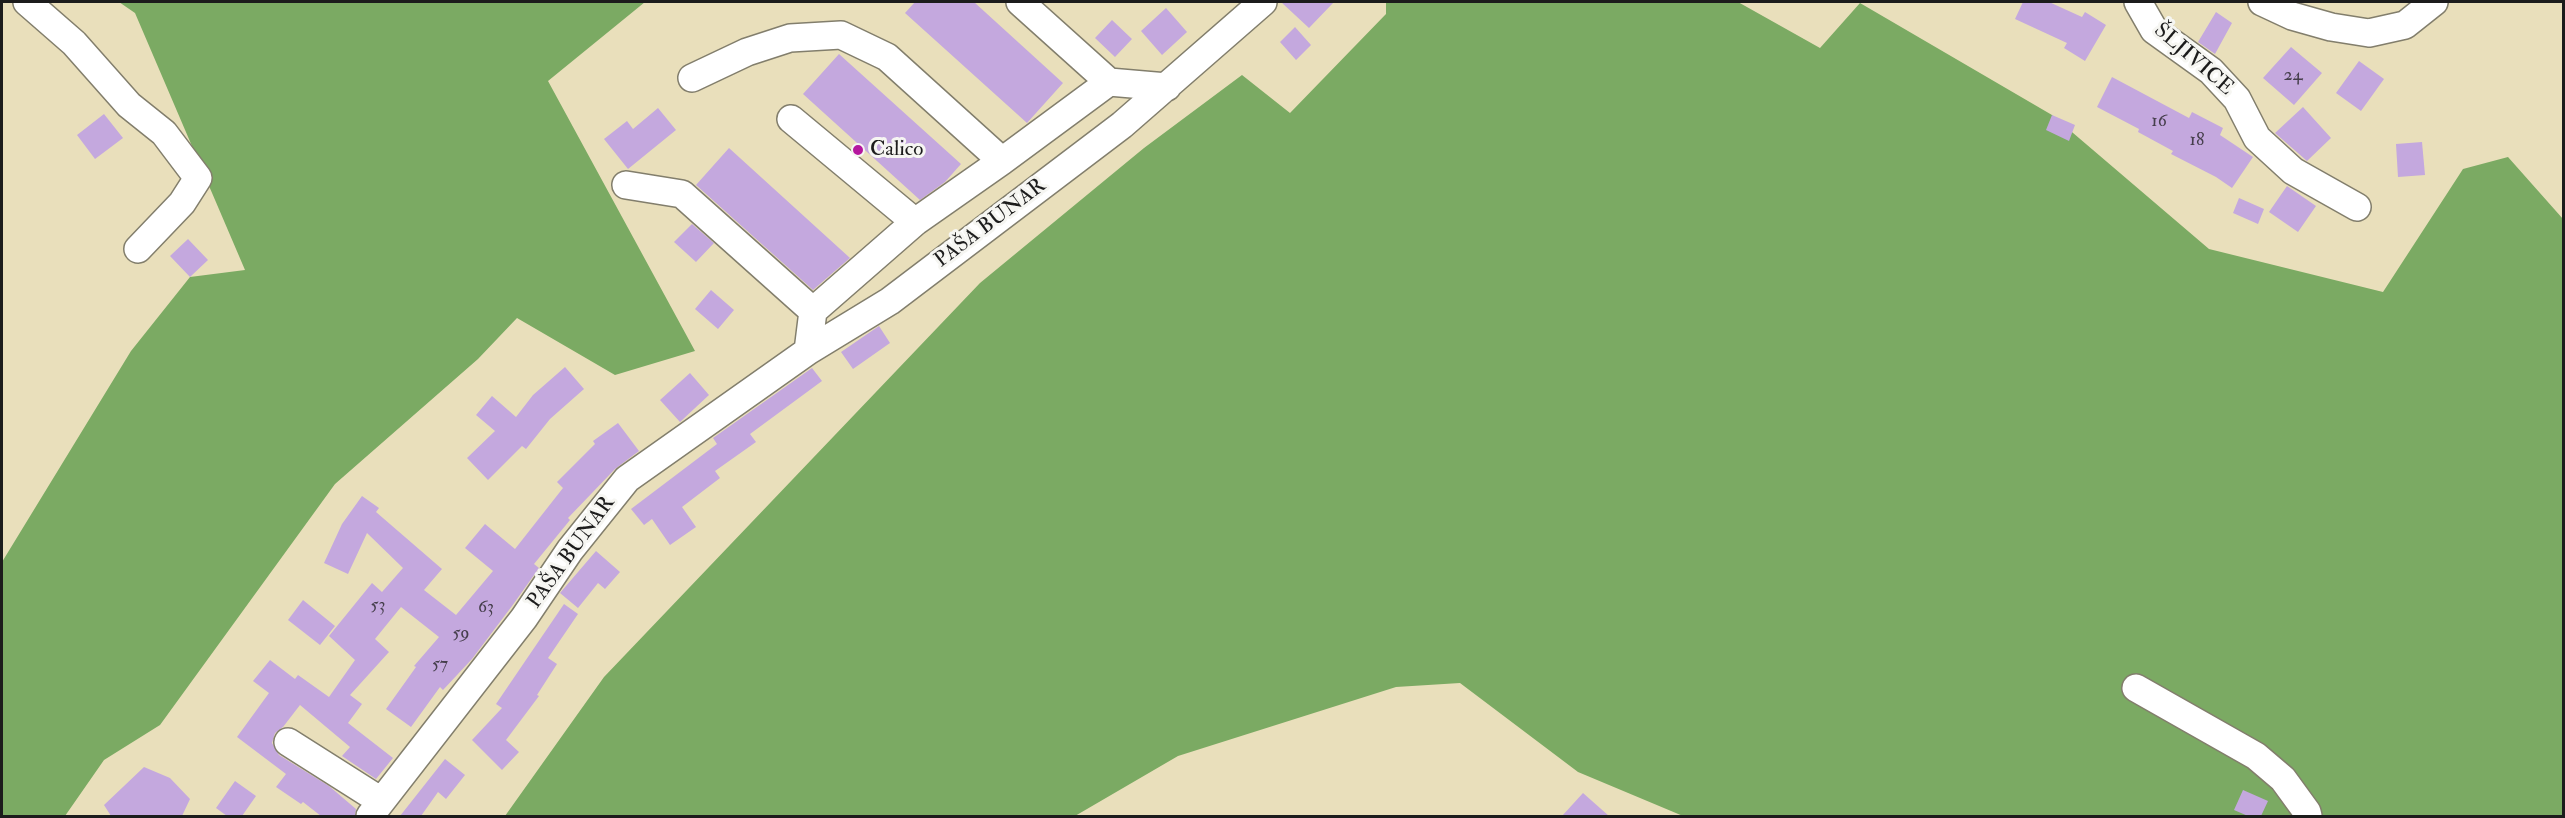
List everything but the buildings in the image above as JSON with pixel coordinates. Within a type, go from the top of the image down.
[{"type":"street","points":[[27,2],[74,43],[129,105],[164,133],[198,178],[182,203],[138,249]]},
{"type":"street","points":[[1020,2],[1109,82],[1167,87]]},
{"type":"street","name":"PAŠA BUNAR","points":[[288,742],[376,809],[524,618],[570,550],[627,479],[808,351],[890,301],[1122,125],[1263,2]]},
{"type":"street","name":"ŠLJIVICE","points":[[2138,2],[2154,30],[2211,71],[2237,99],[2257,138],[2294,171],[2357,207]]},
{"type":"street","points":[[2262,2],[2292,16],[2331,27],[2369,33],[2405,25],[2434,2]]},
{"type":"street","name":"PAŠA BUNAR","points":[[692,78],[747,52],[790,38],[841,35],[887,57],[1002,161]]},
{"type":"street","name":"PAŠA BUNAR","points":[[813,311],[915,222],[1109,82]]},
{"type":"street","points":[[791,119],[915,222]]},
{"type":"street","points":[[626,185],[682,194],[813,311],[808,351]]},
{"type":"street","points":[[2136,688],[2256,756],[2283,779],[2308,816]]},
{"type":"green space","points":[[119,2],[645,2],[548,81],[695,351],[615,375],[517,318],[478,359],[335,484],[160,725],[104,760],[65,816],[2,816],[2,562],[131,351],[190,277],[245,270],[135,13]]},
{"type":"green space","points":[[1386,2],[1738,2],[1820,48],[1860,3],[2052,115],[2209,249],[2383,292],[2463,169],[2508,157],[2563,219],[2563,816],[1683,816],[1578,772],[1460,683],[1396,687],[1178,756],[1075,816],[505,816],[604,677],[980,283],[1144,148],[1242,75],[1290,113],[1386,14]]},
{"type":"place","name":"Calico","points":[[858,150]]}]
